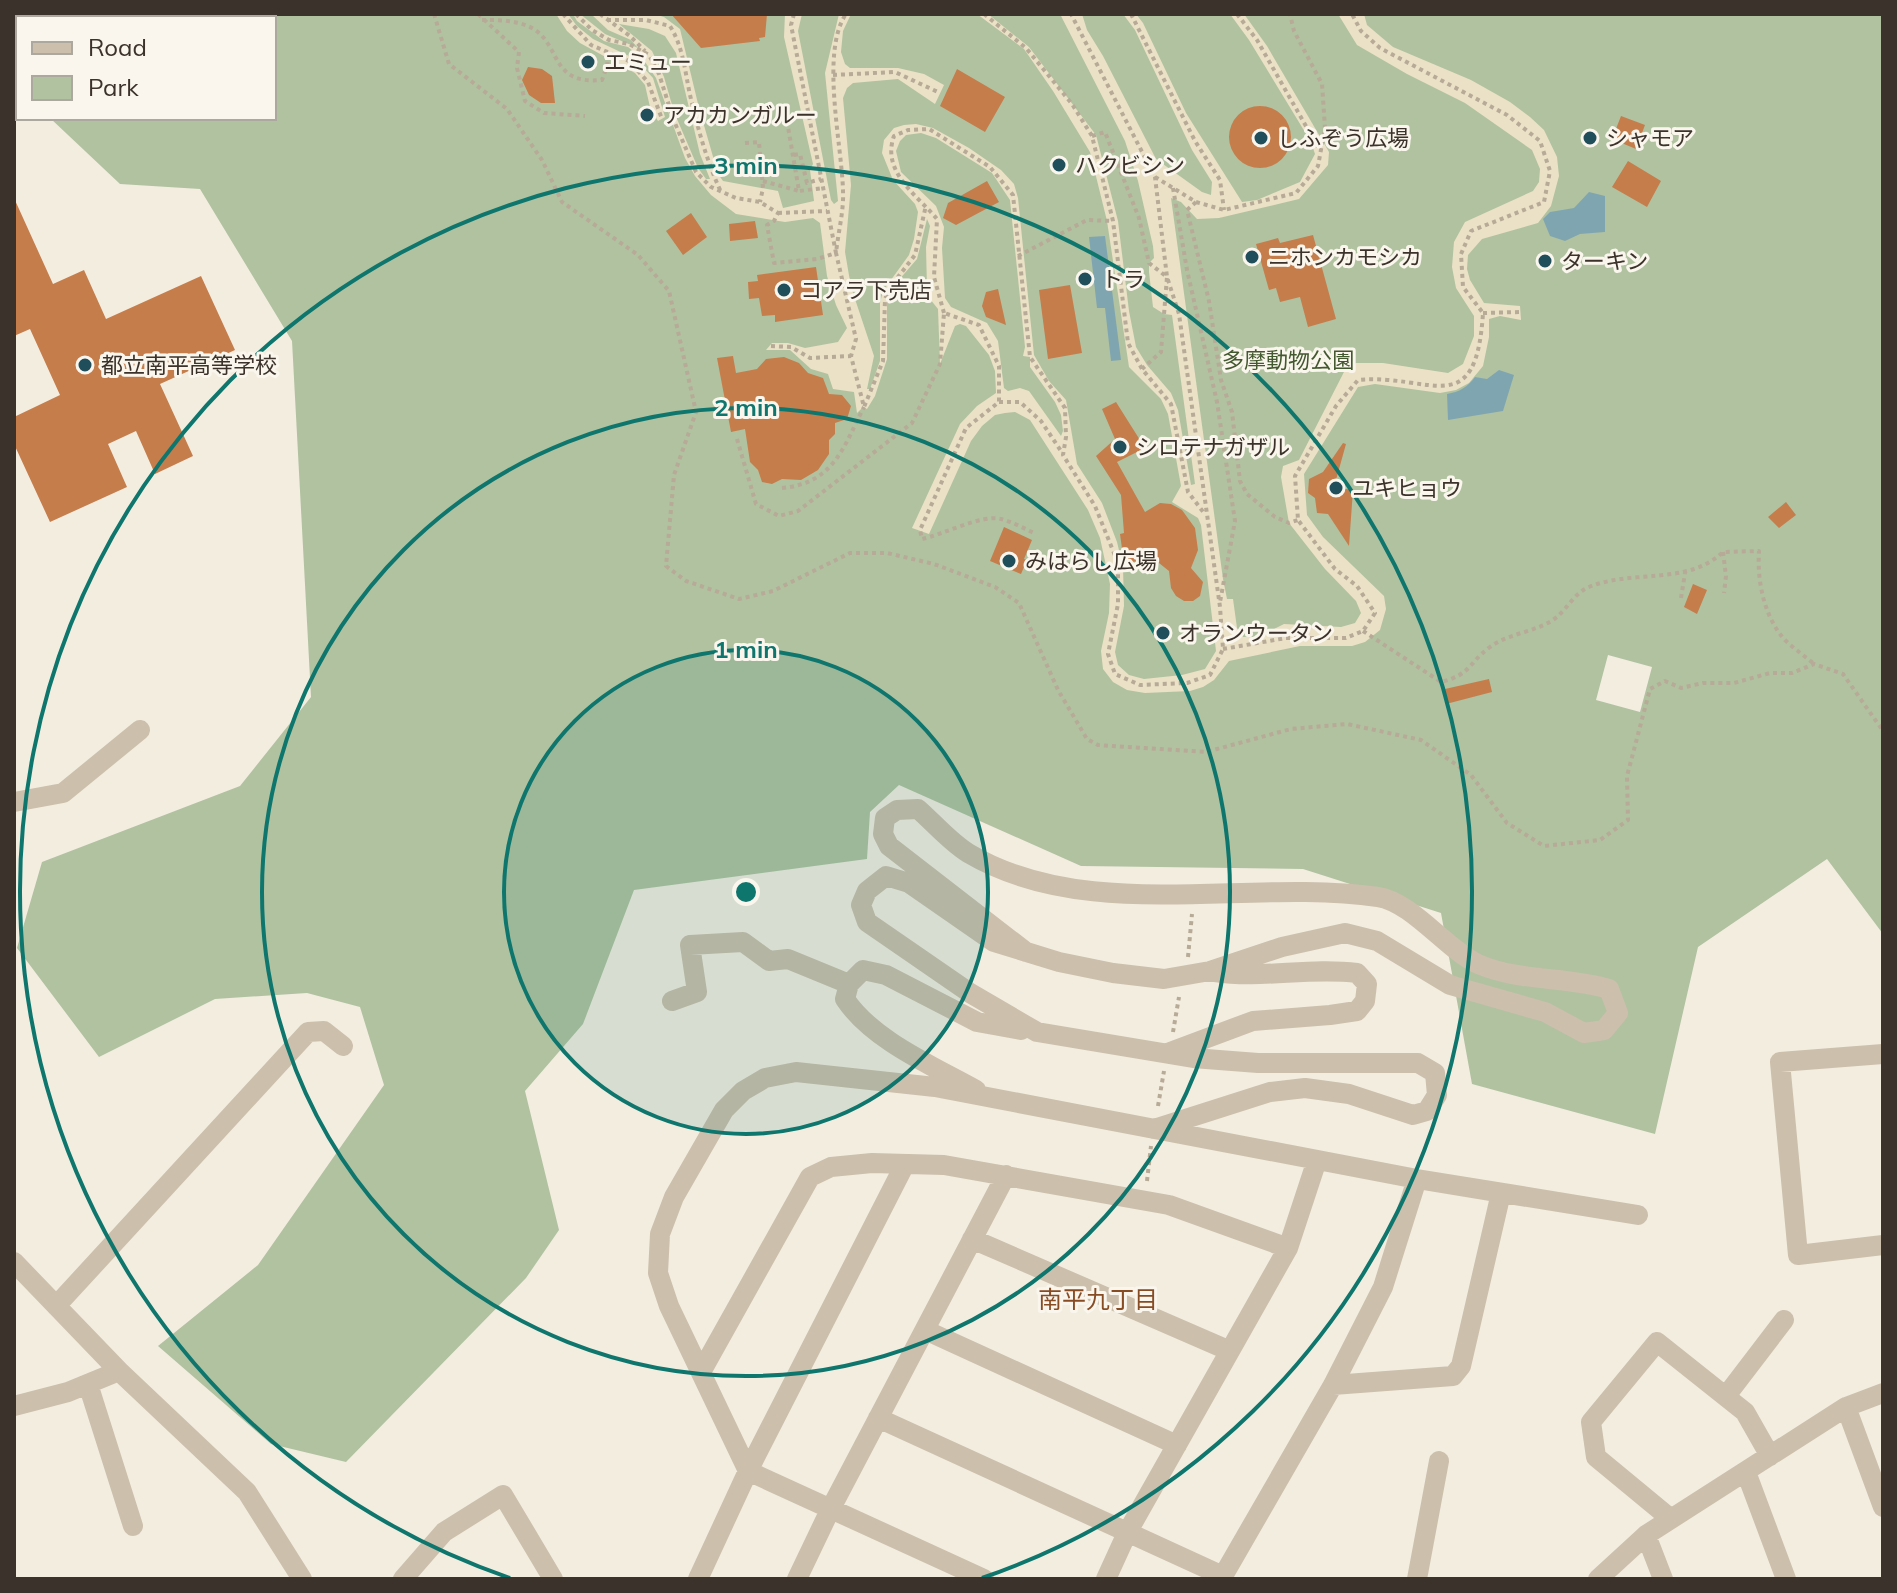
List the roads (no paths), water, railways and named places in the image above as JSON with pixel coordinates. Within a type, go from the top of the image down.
[{"type":"street","points":[[14,802],[63,793],[140,730]]},
{"type":"street","points":[[1026,952],[889,846],[883,834],[885,818],[897,810],[918,809],[966,852],[1011,874],[1082,890],[1346,894],[1383,898],[1412,914],[1477,963],[1515,974],[1609,989],[1618,1013],[1604,1030],[1584,1033],[1545,1012],[1450,985],[1377,941],[1345,933],[1282,947],[1210,971],[1164,979],[1113,973],[1026,952],[994,942],[909,883],[886,876],[867,891],[861,905],[867,922],[1037,1032]]},
{"type":"street","points":[[672,1001],[697,992],[690,945],[743,942],[769,961],[788,959],[849,984]]},
{"type":"street","points":[[1168,1053],[1253,1021],[1357,1011],[1365,1001],[1367,984],[1357,973],[1329,969],[1239,975],[1210,971]]},
{"type":"street","points":[[990,1098],[899,1046],[854,1014],[845,999],[849,984],[863,970],[886,975],[977,1022],[1168,1053],[1258,1063],[1418,1063],[1435,1073],[1437,1095],[1427,1111],[1413,1115],[1349,1094],[1305,1088],[1270,1092],[1156,1119]]},
{"type":"street","points":[[56,1306],[308,1032],[324,1031],[343,1046]]},
{"type":"street","points":[[1883,1054],[1780,1062],[1798,1255],[1883,1245]]},
{"type":"street","points":[[984,1579],[748,1471],[669,1306],[658,1273],[660,1234],[674,1197],[724,1110],[743,1091],[765,1078],[796,1072],[935,1087],[990,1098],[1156,1119],[1317,1160],[1638,1215]]},
{"type":"street","points":[[1106,1579],[1127,1533],[1288,1248],[1317,1160]]},
{"type":"street","points":[[701,1372],[810,1177],[831,1167],[872,1163],[944,1165],[1006,1175],[1169,1205],[1288,1248]]},
{"type":"street","points":[[698,1579],[748,1471],[905,1164]]},
{"type":"street","points":[[797,1579],[1006,1175]]},
{"type":"street","points":[[878,1418],[1223,1576],[1333,1385],[1383,1287],[1417,1179]]},
{"type":"street","points":[[1333,1385],[1453,1376],[1461,1366],[1501,1193]]},
{"type":"street","points":[[972,1239],[1230,1351]]},
{"type":"street","points":[[14,1262],[119,1371],[247,1492],[302,1579]]},
{"type":"street","points":[[1726,1396],[1784,1320]]},
{"type":"street","points":[[925,1330],[1177,1445]]},
{"type":"street","points":[[1671,1519],[1596,1457],[1591,1422],[1657,1342],[1745,1412],[1770,1456]]},
{"type":"street","points":[[14,1406],[68,1392],[119,1371]]},
{"type":"street","points":[[88,1384],[133,1526]]},
{"type":"street","points":[[1598,1579],[1646,1535],[1846,1407],[1883,1393]]},
{"type":"street","points":[[1846,1407],[1883,1507]]},
{"type":"street","points":[[1417,1579],[1439,1461]]},
{"type":"street","points":[[1746,1472],[1786,1579]]},
{"type":"street","points":[[403,1579],[444,1532],[503,1495],[553,1579]]},
{"type":"street","points":[[1646,1535],[1663,1579]]},
{"type":"water","points":[[1589,192],[1605,196],[1605,232],[1580,234],[1565,241],[1550,236],[1543,219],[1550,212],[1574,208]]},
{"type":"water","points":[[1105,236],[1121,360],[1111,361],[1105,308],[1097,308],[1089,237]]},
{"type":"water","points":[[1499,370],[1514,375],[1503,411],[1448,420],[1447,394],[1463,388],[1475,377],[1487,379]]},
{"type":"place","name":"エミュー","points":[[588,62]]},
{"type":"place","name":"アカカンガルー","points":[[647,115]]},
{"type":"place","name":"しふぞう広場","points":[[1261,138]]},
{"type":"place","name":"シャモア","points":[[1590,138]]},
{"type":"place","name":"ハクビシン","points":[[1059,165]]},
{"type":"place","name":"ニホンカモシカ","points":[[1252,257]]},
{"type":"place","name":"ターキン","points":[[1545,261]]},
{"type":"place","name":"トラ","points":[[1085,279]]},
{"type":"place","name":"コアラ下売店","points":[[784,290]]},
{"type":"place","name":"都立南平高等学校","points":[[85,365]]},
{"type":"place","name":"シロテナガザル","points":[[1120,447]]},
{"type":"place","name":"ユキヒョウ","points":[[1336,488]]},
{"type":"place","name":"みはらし広場","points":[[1009,561]]},
{"type":"place","name":"オランウータン","points":[[1163,633]]},
{"type":"district","name":"南平九丁目","points":[[1098,1300]]},
{"type":"park label","name":"多摩動物公園","points":[[1288,360]]}]
